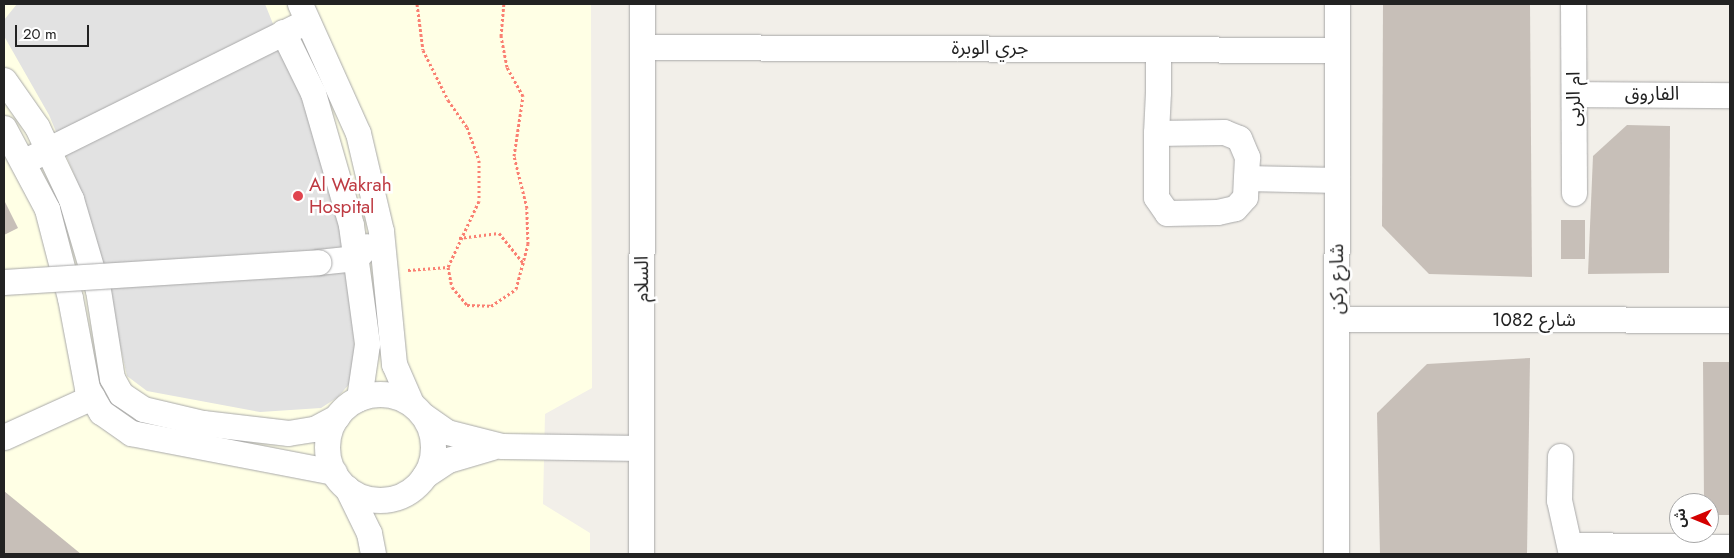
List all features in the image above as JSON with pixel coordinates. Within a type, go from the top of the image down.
[{"type":"street","name":"السلام","points":[[642,4],[644,46],[642,554]]},
{"type":"street","name":"شارع ركن","points":[[1336,554],[1337,4]]},
{"type":"street","name":"ام الربى","points":[[1573,4],[1574,193]]},
{"type":"street","points":[[4,128],[24,162],[47,209],[92,397],[100,412],[131,433],[340,480],[376,500],[415,485],[433,446],[394,364],[387,272],[381,231],[358,133],[304,12],[283,32],[24,162]]},
{"type":"street","points":[[283,32],[314,93],[356,258],[367,344],[359,398]]},
{"type":"street","name":"جري الوبرة","points":[[644,46],[1336,50]]},
{"type":"street","points":[[1156,133],[1224,132],[1239,138],[1247,157],[1245,197],[1235,208],[1167,212],[1156,197],[1156,133],[1158,49]]},
{"type":"street","points":[[4,80],[47,150],[71,199],[94,271],[105,348],[121,394],[142,408],[195,421],[288,433],[314,429],[336,417],[359,398],[377,394],[417,410],[447,432],[502,446],[641,448]]},
{"type":"street","name":"الفاروق","points":[[1574,94],[1730,95]]},
{"type":"street","points":[[1246,178],[1337,180]]},
{"type":"street","points":[[4,282],[356,258],[381,231]]},
{"type":"street","name":"شارع 1082","points":[[1337,319],[1730,320]]},
{"type":"street","points":[[4,437],[92,397]]},
{"type":"street","points":[[336,417],[328,444],[340,480],[373,551]]},
{"type":"street","points":[[373,551],[386,518],[415,485],[448,460],[502,446]]},
{"type":"street","points":[[1560,456],[1559,500],[1571,550],[1730,547]]},
{"type":"path","points":[[417,4],[423,50],[448,100],[468,128],[479,160],[479,201],[459,238],[448,267],[452,287],[467,305],[491,306],[516,289],[524,265],[527,208],[514,156],[523,96],[504,52],[504,4]]},
{"type":"path","points":[[459,238],[499,233],[524,265]]},
{"type":"path","points":[[387,272],[448,267]]},
{"type":"shaded area","name":"Al Wakrah Hospital","points":[[4,4],[591,4],[592,388],[545,414],[543,504],[590,533],[590,554],[4,554]]},
{"type":"shaded area","points":[[17,4],[265,4],[328,160],[349,277],[356,362],[351,382],[338,397],[321,408],[260,412],[147,391],[127,376],[95,234],[76,179],[49,115],[4,36],[4,20]]},
{"type":"building","points":[[1383,4],[1530,4],[1532,277],[1429,274],[1382,226]]},
{"type":"building","points":[[1627,125],[1670,126],[1669,273],[1588,274],[1593,156]]},
{"type":"building","points":[[4,200],[18,228],[4,235]]},
{"type":"building","points":[[1561,220],[1585,220],[1585,259],[1561,259]]},
{"type":"building","points":[[1530,358],[1527,554],[1380,554],[1377,413],[1427,364]]},
{"type":"building","points":[[1703,362],[1730,362],[1730,515],[1719,515],[1719,493],[1704,493]]},
{"type":"building","points":[[4,491],[81,554],[4,554]]},
{"type":"place","name":"Al Wakrah Hospital","points":[[298,196]]}]
